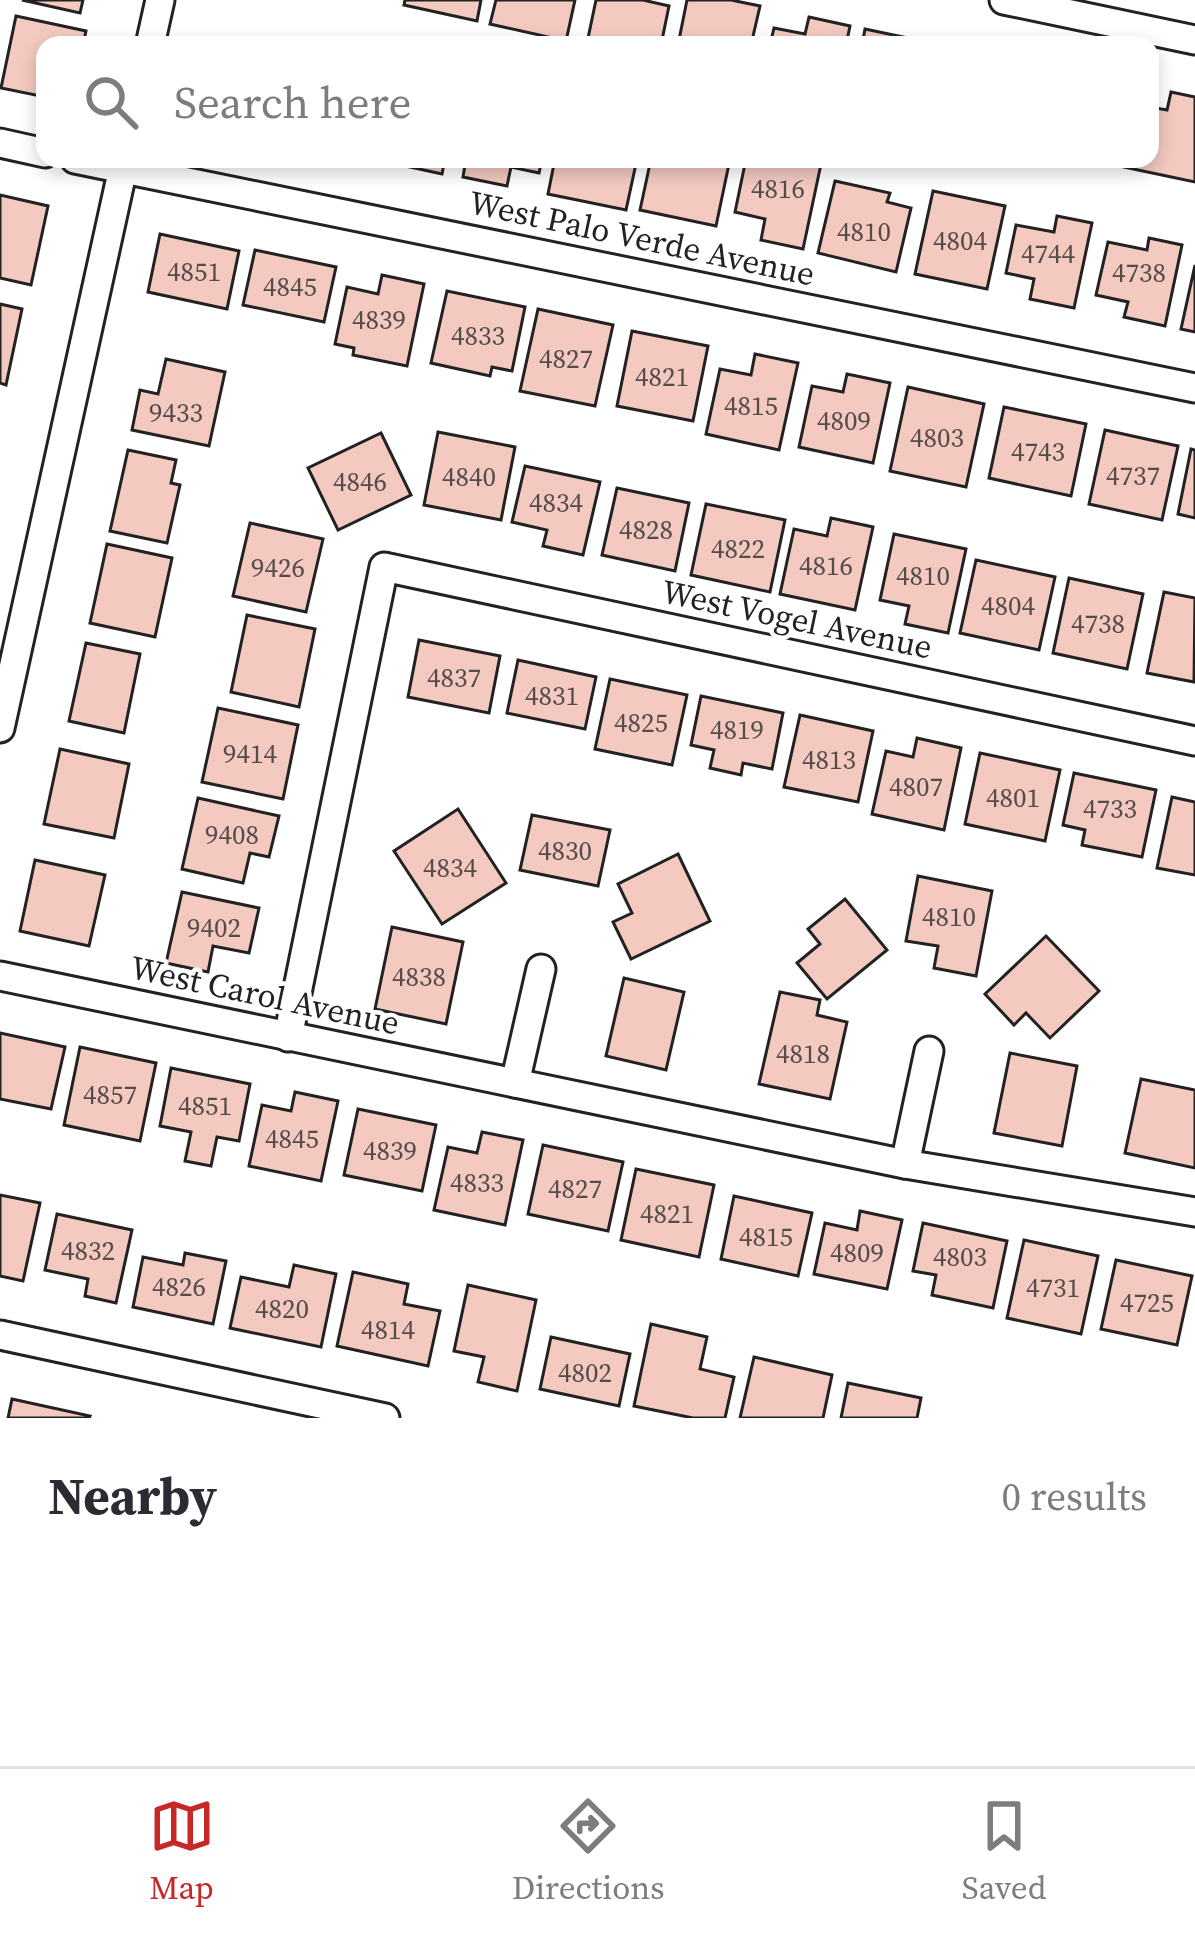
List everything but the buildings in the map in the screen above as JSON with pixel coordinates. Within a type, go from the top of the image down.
[{"type":"street","points":[[152,36],[160,0]]},
{"type":"street","points":[[1004,0],[1195,40]]},
{"type":"street","points":[[0,143],[36,151]]},
{"type":"street","points":[[0,728],[123,168]]},
{"type":"street","name":"West Palo Verde Avenue","points":[[143,168],[1195,388]]},
{"type":"street","name":"West Vogel Avenue","points":[[288,1036],[384,567],[1195,742]]},
{"type":"street","points":[[515,1083],[542,969]]},
{"type":"street","name":"West Carol Avenue","points":[[0,976],[905,1164],[1195,1211]]},
{"type":"street","points":[[905,1164],[928,1052]]},
{"type":"street","points":[[0,1335],[385,1418]]}]
